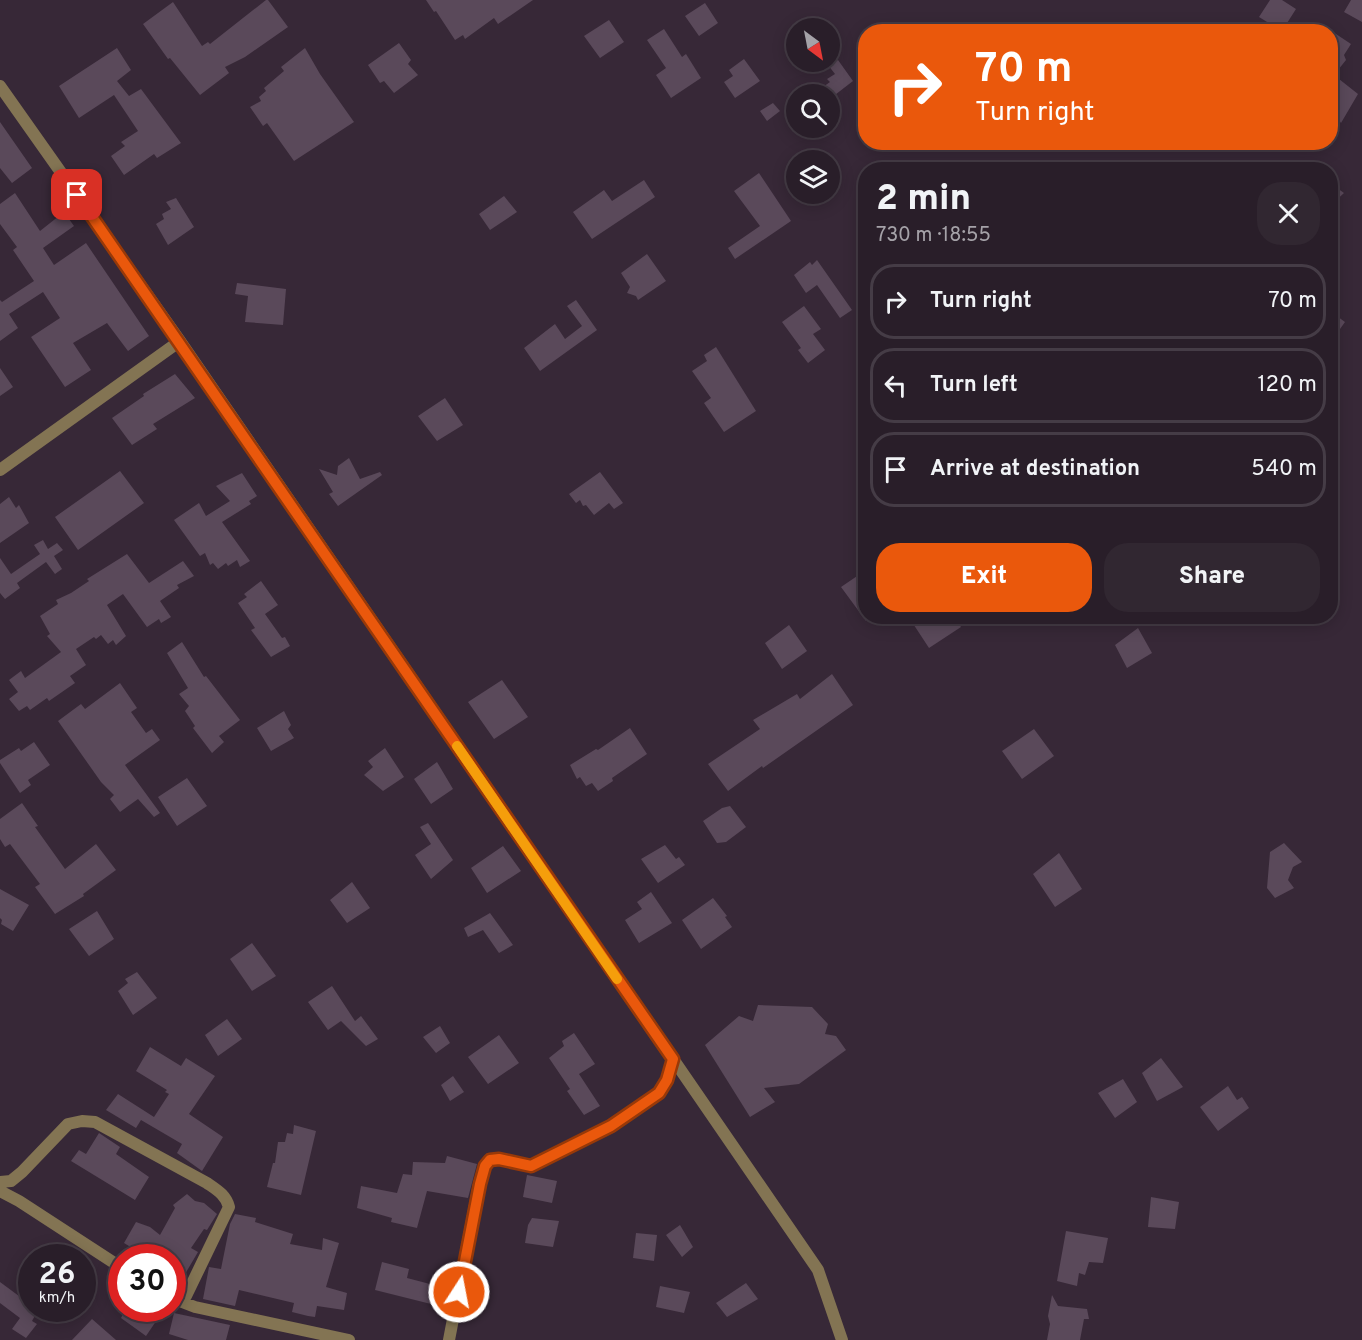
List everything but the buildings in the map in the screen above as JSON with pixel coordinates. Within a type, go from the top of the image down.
[{"type":"street","points":[[0,86],[180,341],[818,1270],[842,1340]]},
{"type":"street","points":[[0,470],[180,341]]},
{"type":"street","points":[[449,1340],[485,1166],[490,1160],[499,1159],[531,1166],[611,1126],[659,1093],[667,1080],[673,1059]]},
{"type":"street","points":[[0,1182],[11,1181],[22,1172],[68,1124],[82,1121],[95,1122],[207,1183],[222,1194],[229,1207],[186,1296]]},
{"type":"street","points":[[0,1191],[108,1259]]},
{"type":"street","points":[[186,1303],[349,1340]]},
{"type":"slow traffic","points":[[457,746],[617,979]]},
{"type":"route","points":[[77,195],[673,1059],[667,1080],[659,1093],[611,1126],[531,1166],[499,1159],[490,1160],[485,1166],[480,1184],[459,1292]]}]
